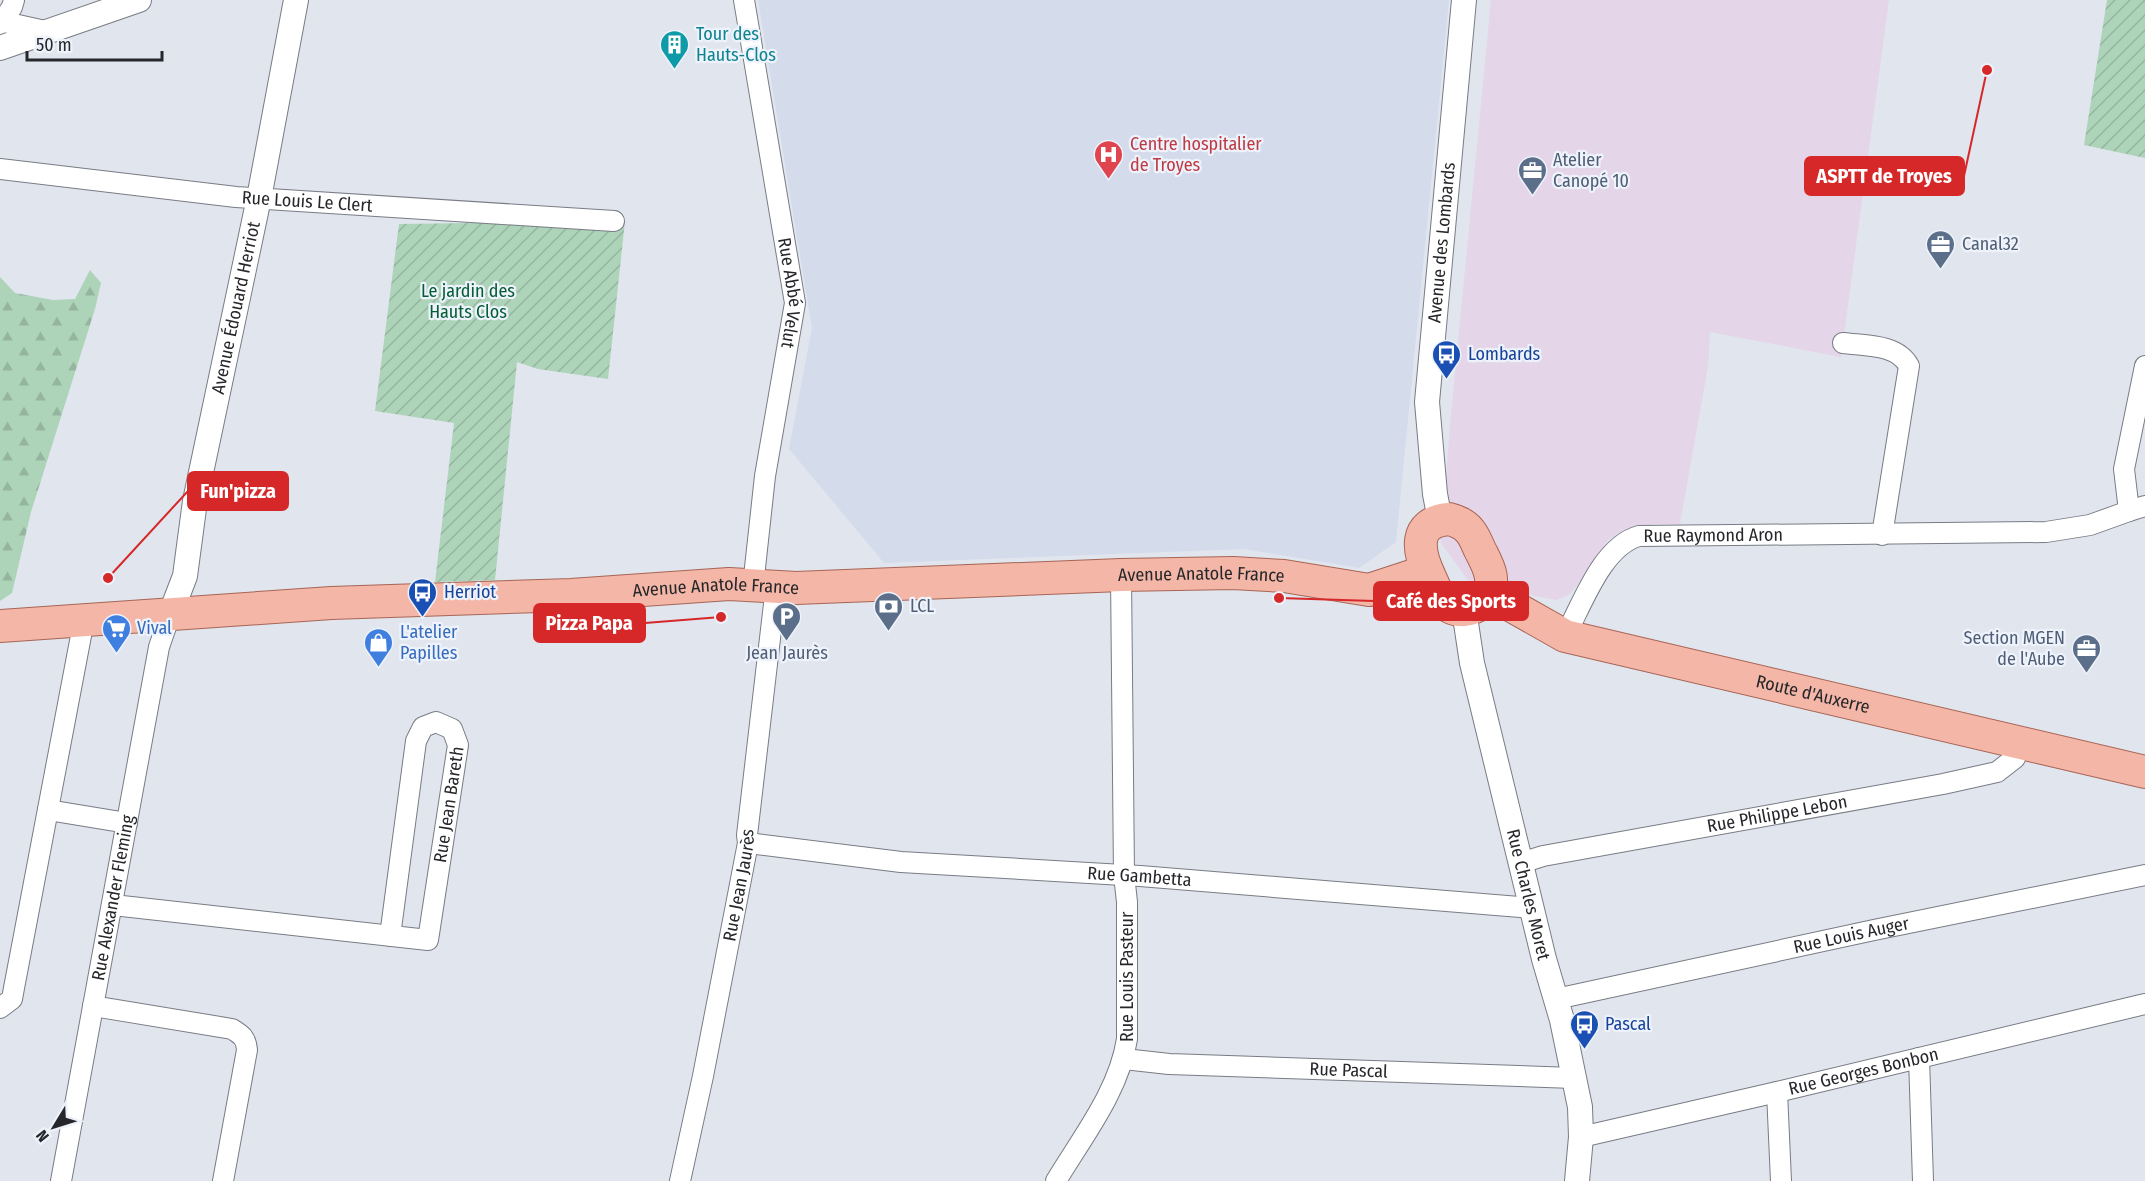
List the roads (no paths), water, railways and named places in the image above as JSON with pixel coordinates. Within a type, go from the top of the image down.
[{"type":"main road","points":[[1449,519],[1469,529],[1491,574],[1492,584],[1476,602],[1449,607],[1438,596],[1422,560],[1420,549],[1422,535],[1429,524],[1440,520],[1449,519]]},
{"type":"main road","name":"Avenue Anatole France","points":[[0,626],[331,603],[550,596],[729,584],[764,586],[1233,573],[1284,576],[1369,590],[1427,571]]},
{"type":"main road","name":"Route d'Auxerre","points":[[1476,602],[1565,636],[2145,772]]},
{"type":"street","points":[[14,0],[12,7],[0,22],[45,32]]},
{"type":"street","points":[[0,48],[139,0]]},
{"type":"street","name":"Avenue Édouard Herriot","points":[[170,615],[185,576],[195,501],[259,198],[296,0]]},
{"type":"street","name":"Rue Abbé Velut","points":[[744,0],[795,303],[765,476],[764,586]]},
{"type":"street","name":"Avenue des Lombards","points":[[1440,520],[1435,494],[1427,402],[1464,0]]},
{"type":"street","name":"Rue Louis Le Clert","points":[[0,169],[259,198],[614,222]]},
{"type":"street","points":[[1843,343],[1889,349],[1904,356],[1909,366],[1882,535]]},
{"type":"street","points":[[2137,508],[2124,469],[2145,366]]},
{"type":"street","name":"Rue Raymond Aron","points":[[1565,636],[1600,570],[1613,552],[1628,539],[1639,536],[2046,532],[2090,525],[2137,508]]},
{"type":"street","name":"Rue Louis Pasteur","points":[[1056,1181],[1114,1084],[1124,1059],[1127,1018],[1127,902],[1124,875],[1121,575]]},
{"type":"street","name":"Rue Jean Jaurès","points":[[680,1181],[703,1076],[748,843],[764,586]]},
{"type":"street","name":"Rue Charles Moret","points":[[1476,602],[1472,663],[1556,999],[1580,1107],[1581,1137],[1577,1181]]},
{"type":"street","name":"Rue Alexander Fleming","points":[[61,1181],[159,647],[170,615]]},
{"type":"street","points":[[0,1008],[12,999],[84,620]]},
{"type":"street","name":"Rue Jean Bareth","points":[[113,905],[390,936],[428,940],[459,744],[452,729],[436,722],[423,727],[416,741],[390,936]]},
{"type":"street","name":"Rue Philippe Lebon","points":[[1521,863],[1543,856],[1943,784],[1997,772],[2015,758],[2020,743]]},
{"type":"street","points":[[48,810],[127,823]]},
{"type":"street","name":"Rue Gambetta","points":[[748,843],[901,862],[1124,875],[1533,908]]},
{"type":"street","name":"Rue Louis Auger","points":[[1556,999],[2145,875]]},
{"type":"street","name":"Rue Georges Bonbon","points":[[1581,1137],[2145,1004]]},
{"type":"street","points":[[93,1006],[232,1029],[246,1040],[247,1050],[223,1181]]},
{"type":"street","points":[[1919,1058],[1923,1181]]},
{"type":"street","name":"Rue Pascal","points":[[1124,1059],[1169,1064],[1574,1078]]},
{"type":"street","points":[[1776,1092],[1781,1181]]},
{"type":"place","name":"Tour des Hauts-Clos","points":[[675,70]]},
{"type":"place","name":"ASPTT de Troyes","points":[[1987,70]]},
{"type":"place","name":"Centre hospitalier de Troyes","points":[[1109,180]]},
{"type":"place","name":"Atelier Canopé 10","points":[[1532,196]]},
{"type":"place","name":"Canal32","points":[[1941,270]]},
{"type":"place","name":"Lombards","points":[[1447,380]]},
{"type":"place","name":"Fun'pizza","points":[[108,578]]},
{"type":"place","name":"Café des Sports","points":[[1279,598]]},
{"type":"place","name":"Pizza Papa","points":[[721,617]]},
{"type":"place","name":"Herriot","points":[[423,618]]},
{"type":"place","name":"LCL","points":[[889,632]]},
{"type":"place","name":"Jean Jaurès","points":[[787,642]]},
{"type":"place","name":"Vival","points":[[116,654]]},
{"type":"place","name":"L'atelier Papilles","points":[[379,668]]},
{"type":"place","name":"Section MGEN de l'Aube","points":[[2086,674]]},
{"type":"place","name":"Pascal","points":[[1584,1050]]},
{"type":"park label","name":"Le jardin des Hauts Clos","points":[[468,301]]}]
